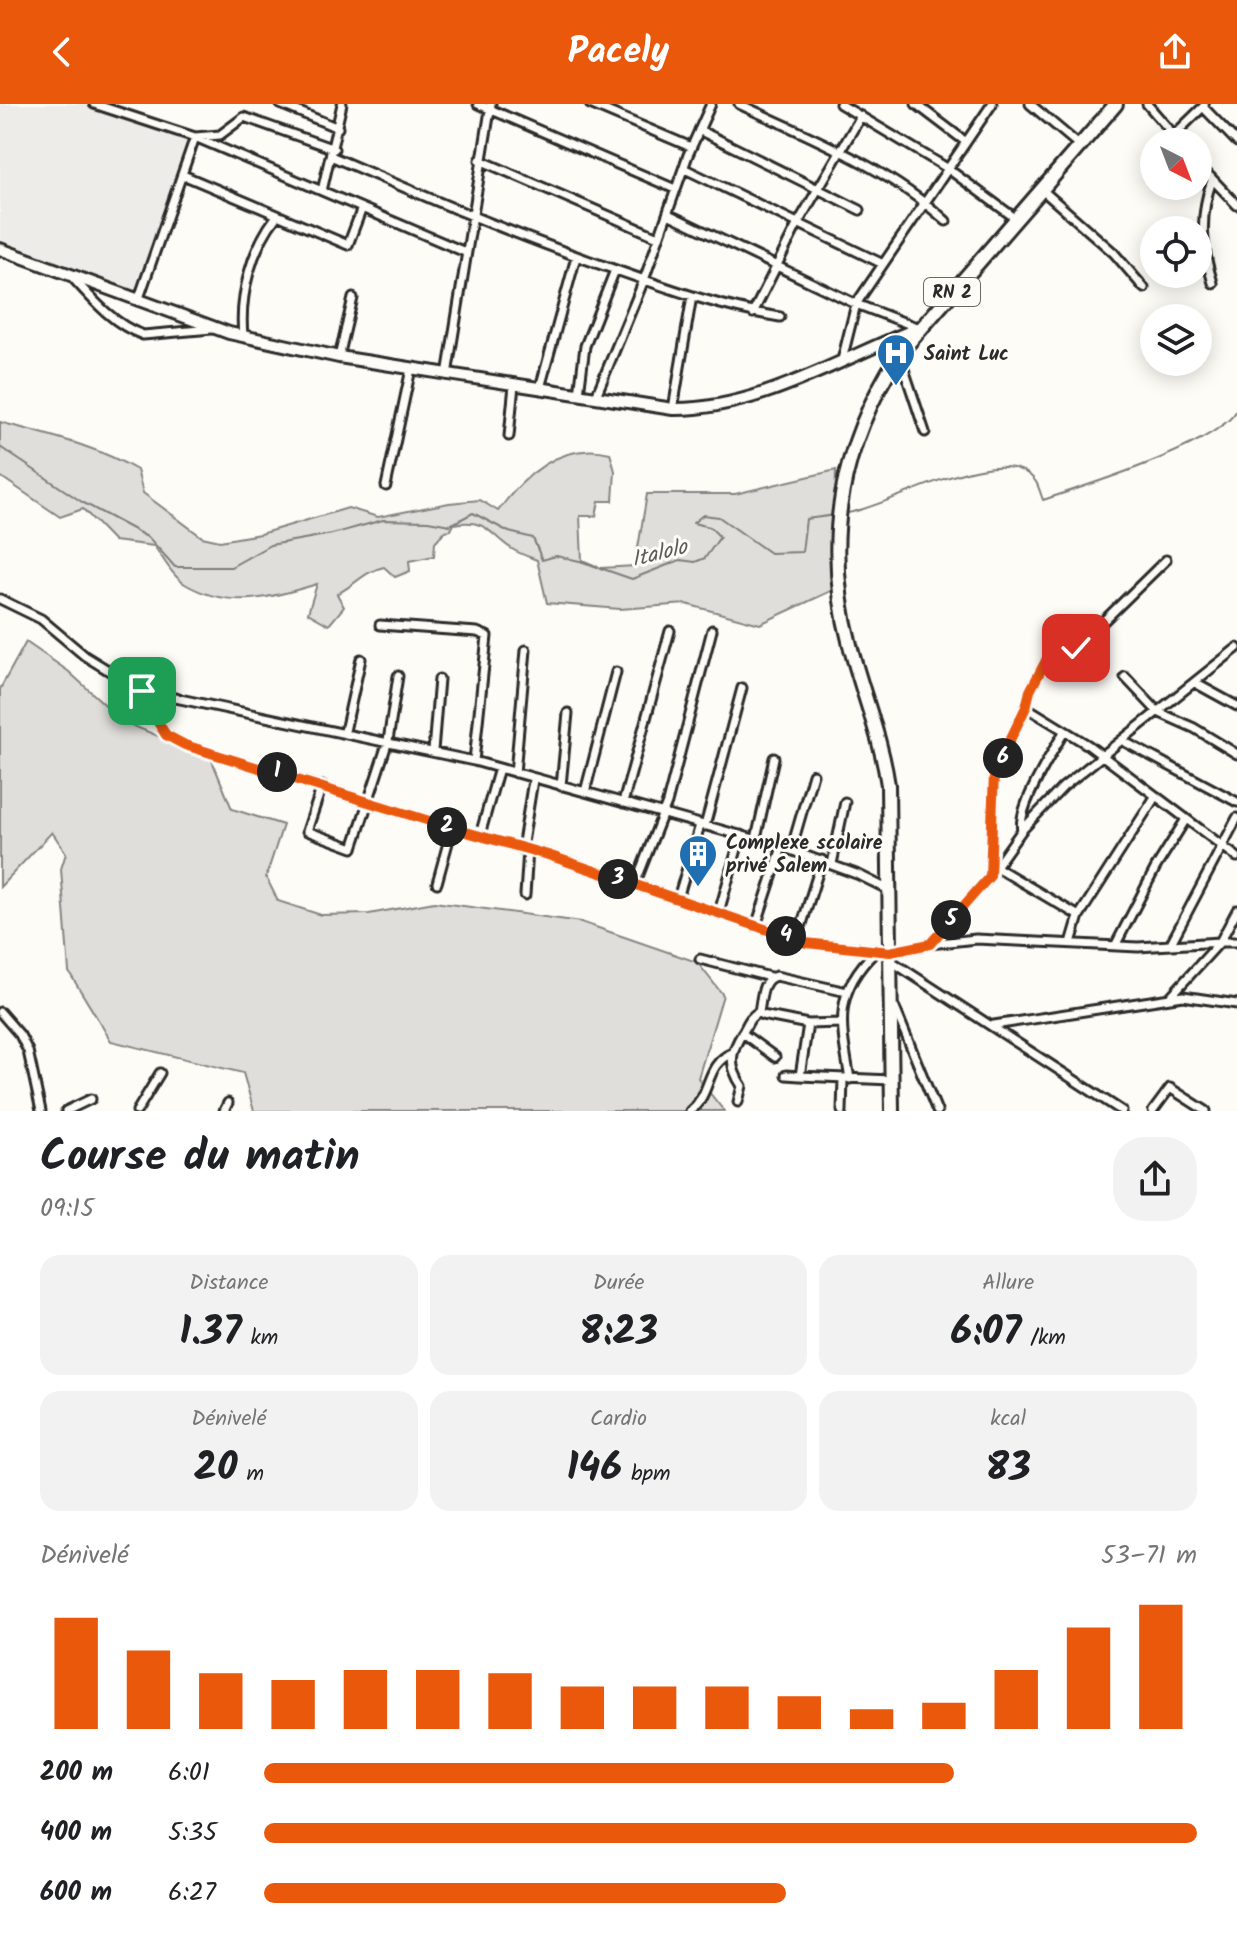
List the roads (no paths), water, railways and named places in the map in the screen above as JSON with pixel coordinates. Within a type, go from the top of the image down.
[{"type":"highway","name":"RN 2","points":[[892,1111],[888,785],[880,746],[844,622],[838,577],[839,515],[851,452],[862,419],[899,354],[1112,105]]},
{"type":"street","points":[[94,104],[195,137],[465,252]]},
{"type":"street","points":[[280,104],[338,128]]},
{"type":"street","points":[[322,191],[342,104]]},
{"type":"street","points":[[478,104],[675,189]]},
{"type":"street","points":[[590,104],[691,147]]},
{"type":"street","points":[[596,396],[615,342],[644,280],[691,147],[711,104]]},
{"type":"street","points":[[739,104],[840,151],[924,201],[946,221]]},
{"type":"street","points":[[840,104],[947,168],[1015,218]]},
{"type":"street","points":[[916,104],[966,142]]},
{"type":"street","points":[[1030,104],[1080,146]]},
{"type":"street","points":[[1147,104],[1168,128]]},
{"type":"street","points":[[1186,128],[1204,105],[1237,142]]},
{"type":"street","points":[[842,360],[856,304],[987,106]]},
{"type":"street","points":[[447,375],[490,107]]},
{"type":"street","points":[[753,313],[798,223],[861,116]]},
{"type":"street","points":[[195,137],[220,135],[244,117],[333,153],[471,217],[576,257],[692,296],[780,317]]},
{"type":"street","points":[[699,130],[860,210]]},
{"type":"street","points":[[138,301],[195,137]]},
{"type":"street","points":[[480,160],[658,237]]},
{"type":"street","points":[[685,169],[881,263]]},
{"type":"street","points":[[183,175],[348,245],[362,208]]},
{"type":"street","points":[[1212,180],[1237,205]]},
{"type":"street","points":[[1041,189],[1114,253],[1140,283]]},
{"type":"street","points":[[1206,200],[1202,244],[1213,283]]},
{"type":"street","points":[[668,214],[856,304],[919,328]]},
{"type":"street","points":[[243,335],[244,292],[263,238],[276,217]]},
{"type":"street","points":[[0,249],[214,328],[243,335],[339,357],[673,409],[707,407],[745,398],[919,328]]},
{"type":"street","points":[[540,388],[576,257]]},
{"type":"street","points":[[579,394],[585,346],[615,270]]},
{"type":"street","points":[[69,275],[103,310],[136,333],[143,335],[214,328]]},
{"type":"street","points":[[673,409],[686,316],[692,296]]},
{"type":"street","points":[[339,357],[353,298]]},
{"type":"street","points":[[899,354],[925,432]]},
{"type":"street","points":[[386,486],[411,369]]},
{"type":"street","points":[[509,436],[514,385]]},
{"type":"street","points":[[990,876],[994,773],[1026,707],[1030,691],[1055,644],[1076,648],[1166,560]]},
{"type":"street","points":[[0,599],[35,614],[85,656],[137,689],[474,761],[533,780],[782,847],[832,864],[889,890]]},
{"type":"street","points":[[380,625],[477,632],[487,636],[474,761]]},
{"type":"street","points":[[635,884],[663,815],[712,630]]},
{"type":"street","points":[[623,803],[670,631]]},
{"type":"street","points":[[930,944],[990,876],[1022,830],[1070,781],[1233,656],[1237,648]]},
{"type":"street","points":[[515,773],[526,650]]},
{"type":"street","points":[[345,731],[361,659]]},
{"type":"street","points":[[585,792],[616,672]]},
{"type":"street","points":[[322,786],[307,831],[353,848],[371,801],[378,766],[388,741],[398,676]]},
{"type":"street","points":[[1125,677],[1158,712],[1194,728],[1237,754]]},
{"type":"street","points":[[433,751],[439,679]]},
{"type":"street","points":[[1195,683],[1237,706]]},
{"type":"street","points":[[678,898],[703,826],[742,688]]},
{"type":"street","points":[[137,689],[166,735],[185,745],[635,884],[797,940],[890,957],[1122,1111]]},
{"type":"street","points":[[1026,707],[1102,758],[1237,857]]},
{"type":"street","points":[[561,786],[568,713]]},
{"type":"street","points":[[1022,830],[1020,823],[1026,806],[1064,732]]},
{"type":"street","points":[[1123,741],[1237,802]]},
{"type":"street","points":[[756,839],[774,758]]},
{"type":"street","points":[[480,835],[499,768]]},
{"type":"street","points":[[791,850],[813,774]]},
{"type":"street","points":[[525,895],[525,849],[533,780]]},
{"type":"street","points":[[1071,943],[1079,916],[1155,797]]},
{"type":"street","points":[[832,864],[845,802]]},
{"type":"street","points":[[1170,945],[1237,818]]},
{"type":"street","points":[[1115,946],[1156,867],[1186,819]]},
{"type":"street","points":[[437,883],[452,828]]},
{"type":"street","points":[[719,912],[741,835]]},
{"type":"street","points":[[756,926],[782,847]]},
{"type":"street","points":[[797,940],[822,860]]},
{"type":"street","points":[[996,867],[1079,916]]},
{"type":"street","points":[[1170,997],[1220,942],[1237,910]]},
{"type":"street","points":[[890,957],[930,944],[976,939],[1115,946],[1237,942]]},
{"type":"street","points":[[842,1111],[846,1079],[840,1023],[847,992],[859,968],[875,952]]},
{"type":"street","points":[[700,959],[847,992]]},
{"type":"street","points":[[759,1012],[765,982],[770,977]]},
{"type":"street","points":[[991,1025],[1170,997],[1237,1004]]},
{"type":"street","points":[[891,999],[937,1111]]},
{"type":"street","points":[[0,1012],[20,1035],[28,1051],[41,1111]]},
{"type":"street","points":[[759,1012],[765,1017],[808,1024],[840,1023]]},
{"type":"street","points":[[738,1102],[742,1086],[733,1072],[732,1053],[752,1015],[759,1012]]},
{"type":"street","points":[[800,1076],[808,1024]]},
{"type":"street","points":[[742,1033],[775,1057]]},
{"type":"street","points":[[690,1111],[701,1102],[711,1072],[720,1058],[732,1053]]},
{"type":"street","points":[[137,1111],[160,1073]]},
{"type":"street","points":[[786,1075],[891,1080]]},
{"type":"street","points":[[1153,1111],[1170,1088],[1206,1111]]},
{"type":"street","points":[[66,1111],[91,1099]]},
{"type":"waterway","name":"Italolo","points":[[847,513],[945,478],[999,467],[1020,470],[1036,482],[1043,500],[1118,475],[1178,450],[1205,437],[1237,410]]},
{"type":"waterway","name":"Italolo","points":[[0,447],[82,502],[149,538],[175,567],[231,567],[270,545],[332,534],[383,520],[450,525],[473,513],[509,532],[533,538],[542,560],[556,556],[580,561],[632,579],[680,560],[695,562],[705,558],[720,537],[710,527],[693,523],[703,515],[719,517],[770,553],[802,552],[806,519],[836,515]]},
{"type":"place","name":"Saint Luc","points":[[896,387]]},
{"type":"place","name":"Complexe scolaire privé Salem","points":[[698,888]]}]
